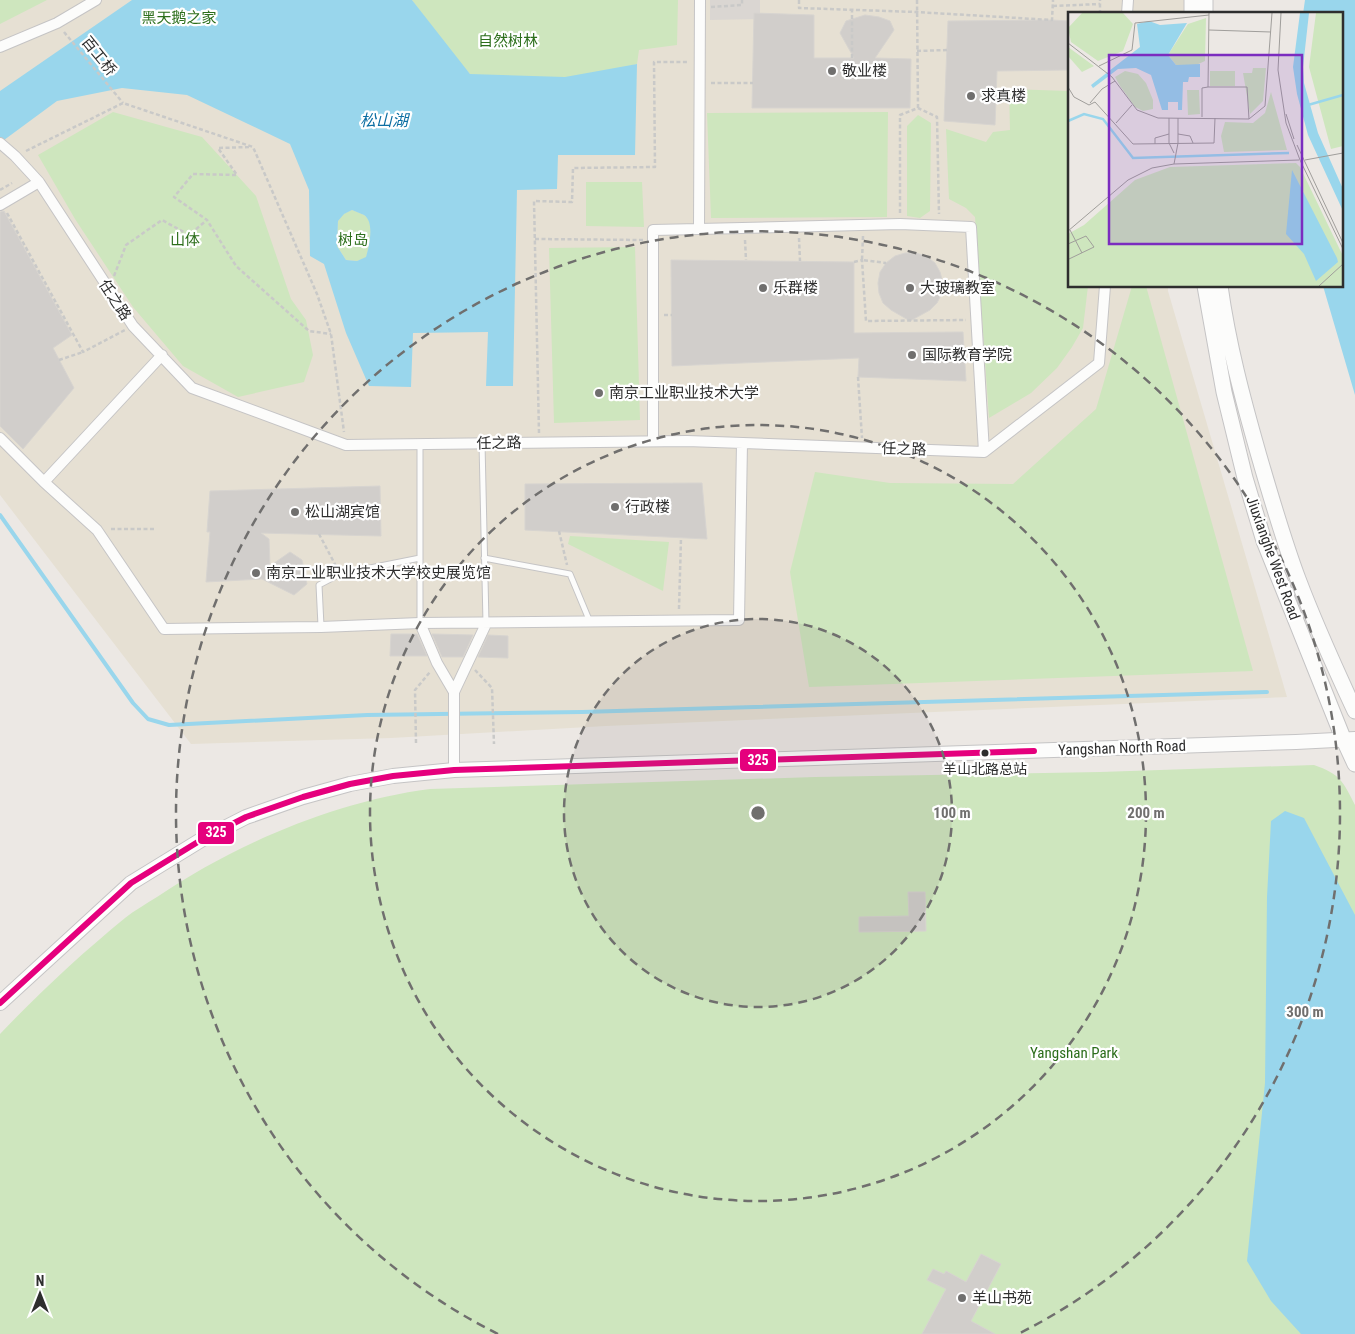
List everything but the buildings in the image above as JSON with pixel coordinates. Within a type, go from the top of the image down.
[{"type":"main road","name":"Jiuxianghe West Road","points":[[1206,288],[1224,392],[1245,478],[1261,532],[1349,738],[1355,764]]},
{"type":"main road","name":"Jiuxianghe West Road","points":[[1220,288],[1239,386],[1276,514],[1298,578],[1326,649],[1355,711]]},
{"type":"street","points":[[0,47],[57,23],[96,0]]},
{"type":"street","points":[[698,229],[700,4]]},
{"type":"street","name":"任之路","points":[[0,143],[39,182],[132,326],[192,388],[346,445],[653,440],[984,452]]},
{"type":"street","points":[[1,205],[39,182]]},
{"type":"street","points":[[653,440],[653,230],[900,224],[971,227],[984,452]]},
{"type":"street","points":[[984,452],[1099,363],[1106,288]]},
{"type":"street","points":[[44,482],[162,356]]},
{"type":"street","points":[[0,438],[44,482],[97,530],[164,629],[321,627],[420,623],[486,624],[739,620],[742,443]]},
{"type":"street","points":[[420,623],[437,663],[454,692]]},
{"type":"street","points":[[454,770],[454,692],[486,624]]},
{"type":"street","name":"Yangshan North Road","points":[[0,1002],[131,883],[201,840],[246,817],[303,797],[350,784],[393,776],[454,770],[1296,742],[1349,738]]},
{"type":"lane","points":[[482,443],[486,624]]},
{"type":"lane","points":[[420,444],[420,623]]},
{"type":"lane","points":[[321,627],[319,586],[340,574],[420,558]]},
{"type":"lane","points":[[484,558],[570,574],[590,622]]},
{"type":"path","points":[[700,4],[742,4],[742,0]]},
{"type":"path","points":[[799,0],[799,8],[916,12],[1052,20],[1053,0]]},
{"type":"path","points":[[917,0],[918,108]]},
{"type":"path","points":[[1100,0],[1100,12]]},
{"type":"path","points":[[1053,6],[1100,4]]},
{"type":"path","points":[[852,10],[852,58]]},
{"type":"path","name":"百工桥","points":[[57,23],[123,103]]},
{"type":"path","points":[[917,51],[947,50]]},
{"type":"path","points":[[539,442],[534,201],[572,202],[573,168],[655,167],[654,62],[699,62]]},
{"type":"path","points":[[699,83],[752,83]]},
{"type":"path","points":[[15,156],[123,103],[253,146],[317,294],[331,334],[346,445]]},
{"type":"path","points":[[900,224],[900,115],[918,108],[938,117],[939,226]]},
{"type":"path","points":[[253,146],[218,148],[237,175],[193,174],[174,197],[208,220],[236,266],[308,331],[331,334]]},
{"type":"path","points":[[1,205],[83,352]]},
{"type":"path","points":[[114,278],[126,245],[162,220],[189,235],[208,220]]},
{"type":"path","points":[[863,225],[862,260],[866,322],[976,320]]},
{"type":"path","points":[[798,227],[800,261]]},
{"type":"path","points":[[744,228],[746,260]]},
{"type":"path","points":[[535,239],[653,240]]},
{"type":"path","points":[[854,262],[862,260],[886,263]]},
{"type":"path","points":[[943,283],[974,282]]},
{"type":"path","points":[[60,360],[83,352],[132,326]]},
{"type":"path","points":[[858,377],[862,447]]},
{"type":"path","points":[[97,530],[154,529]]},
{"type":"path","points":[[559,532],[570,574]]},
{"type":"path","points":[[319,534],[340,574]]},
{"type":"path","points":[[678,622],[681,538]]},
{"type":"path","points":[[467,662],[492,688],[494,744]]},
{"type":"path","points":[[416,743],[415,690],[437,663]]},
{"type":"shaded area","name":"南京工业职业技术大学","points":[[0,0],[1184,0],[1184,12],[1068,12],[1068,288],[1168,288],[1287,697],[606,726],[391,738],[191,744],[0,495]]},
{"type":"shaded area","points":[[710,0],[760,0],[760,19],[710,20]]},
{"type":"green space","points":[[0,0],[47,0],[0,24]]},
{"type":"green space","name":"自然树林","points":[[412,0],[678,0],[677,45],[639,50],[637,64],[593,75],[506,83],[470,74],[442,42]]},
{"type":"green space","points":[[1009,89],[1068,91],[1068,288],[1088,288],[1083,328],[1057,368],[1031,393],[989,418],[975,217],[966,208],[949,199],[946,129],[986,142],[993,132],[1010,130]]},
{"type":"green space","name":"山体","points":[[113,112],[202,137],[256,196],[291,299],[306,320],[313,355],[304,382],[238,397],[183,366],[133,307],[75,219],[38,155]]},
{"type":"green space","points":[[888,112],[887,217],[711,218],[707,113]]},
{"type":"green space","points":[[918,115],[931,123],[930,211],[920,218],[907,216],[907,126]]},
{"type":"green space","points":[[586,182],[642,182],[644,227],[586,226]]},
{"type":"green space","name":"树岛","points":[[352,210],[368,218],[371,229],[366,258],[357,261],[346,260],[337,246],[338,221],[343,214]]},
{"type":"green space","points":[[635,247],[640,420],[554,423],[549,248]]},
{"type":"green space","points":[[1131,288],[1147,288],[1253,671],[809,687],[790,572],[815,472],[890,483],[1013,484],[1096,409]]},
{"type":"green space","points":[[570,536],[669,542],[663,591],[568,544]]},
{"type":"green space","name":"Yangshan Park","points":[[1314,765],[1340,779],[1355,805],[1355,1334],[0,1334],[0,1034],[61,974],[129,915],[219,859],[253,843],[323,814],[359,803],[430,789],[815,777],[1100,772]]},
{"type":"water","name":"松山湖","points":[[132,0],[412,0],[470,74],[565,77],[637,64],[635,155],[558,155],[557,189],[517,190],[513,386],[486,386],[488,332],[413,333],[411,387],[369,386],[346,333],[324,264],[310,256],[309,190],[290,144],[187,95],[122,88],[57,101],[0,143],[0,91]],"holes":[[[352,210],[367,218],[370,229],[370,241],[366,257],[357,261],[346,260],[337,246],[338,221],[344,214]]]},
{"type":"water","points":[[1305,0],[1355,0],[1355,395],[1324,288],[1342,288],[1342,12],[1303,12]]},
{"type":"water","points":[[1285,811],[1304,818],[1355,915],[1355,1334],[1301,1334],[1271,1301],[1247,1261],[1265,1083],[1267,897],[1271,821]]},
{"type":"waterway","points":[[0,515],[133,703],[148,719],[169,725],[367,715],[582,712],[1267,692]]},
{"type":"transit line","name":"325","points":[[0,1003],[131,883],[201,840],[246,817],[303,797],[350,784],[393,776],[454,770],[1034,751]]},
{"type":"place","name":"敬业楼","points":[[832,71]]},
{"type":"place","name":"求真楼","points":[[971,96]]},
{"type":"place","name":"乐群楼","points":[[763,288]]},
{"type":"place","name":"大玻璃教室","points":[[910,288]]},
{"type":"place","name":"国际教育学院","points":[[912,355]]},
{"type":"place","name":"南京工业职业技术大学","points":[[599,393]]},
{"type":"place","name":"行政楼","points":[[615,507]]},
{"type":"place","name":"松山湖宾馆","points":[[295,512]]},
{"type":"place","name":"南京工业职业技术大学校史展览馆","points":[[256,573]]},
{"type":"place","name":"羊山北路总站","points":[[985,753]]},
{"type":"place","name":"羊山书苑","points":[[962,1298]]},
{"type":"park label","name":"黑天鹅之家","points":[[179,18]]}]
